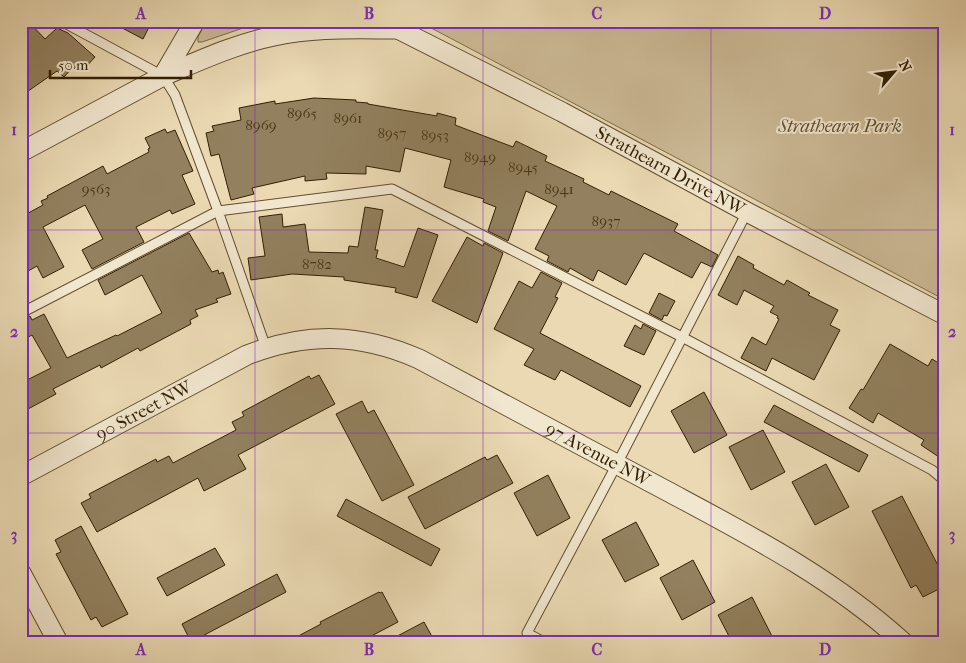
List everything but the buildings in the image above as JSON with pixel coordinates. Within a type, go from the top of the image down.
[{"type":"street","points":[[162,76],[195,21]]},
{"type":"street","name":"Strathearn Drive NW","points":[[21,152],[162,76],[227,49],[275,36],[389,25],[562,112],[747,212],[945,315]]},
{"type":"street","name":"97 Avenue NW","points":[[266,348],[323,338],[345,339],[385,346],[419,359],[754,538],[816,574],[851,598],[903,642]]},
{"type":"street","name":"90 Street NW","points":[[21,476],[229,364],[266,348]]},
{"type":"street","points":[[21,573],[58,642]]},
{"type":"lane","points":[[61,21],[162,76],[175,95],[266,348]]},
{"type":"lane","points":[[21,314],[218,211],[392,189],[682,337],[932,470],[945,481]]},
{"type":"lane","points":[[544,642],[527,632],[747,212]]},
{"type":"green space","points":[[206,21],[279,21],[246,27],[198,42],[198,37]]},
{"type":"green space","name":"Strathearn Park","points":[[418,21],[945,21],[945,300]]}]
